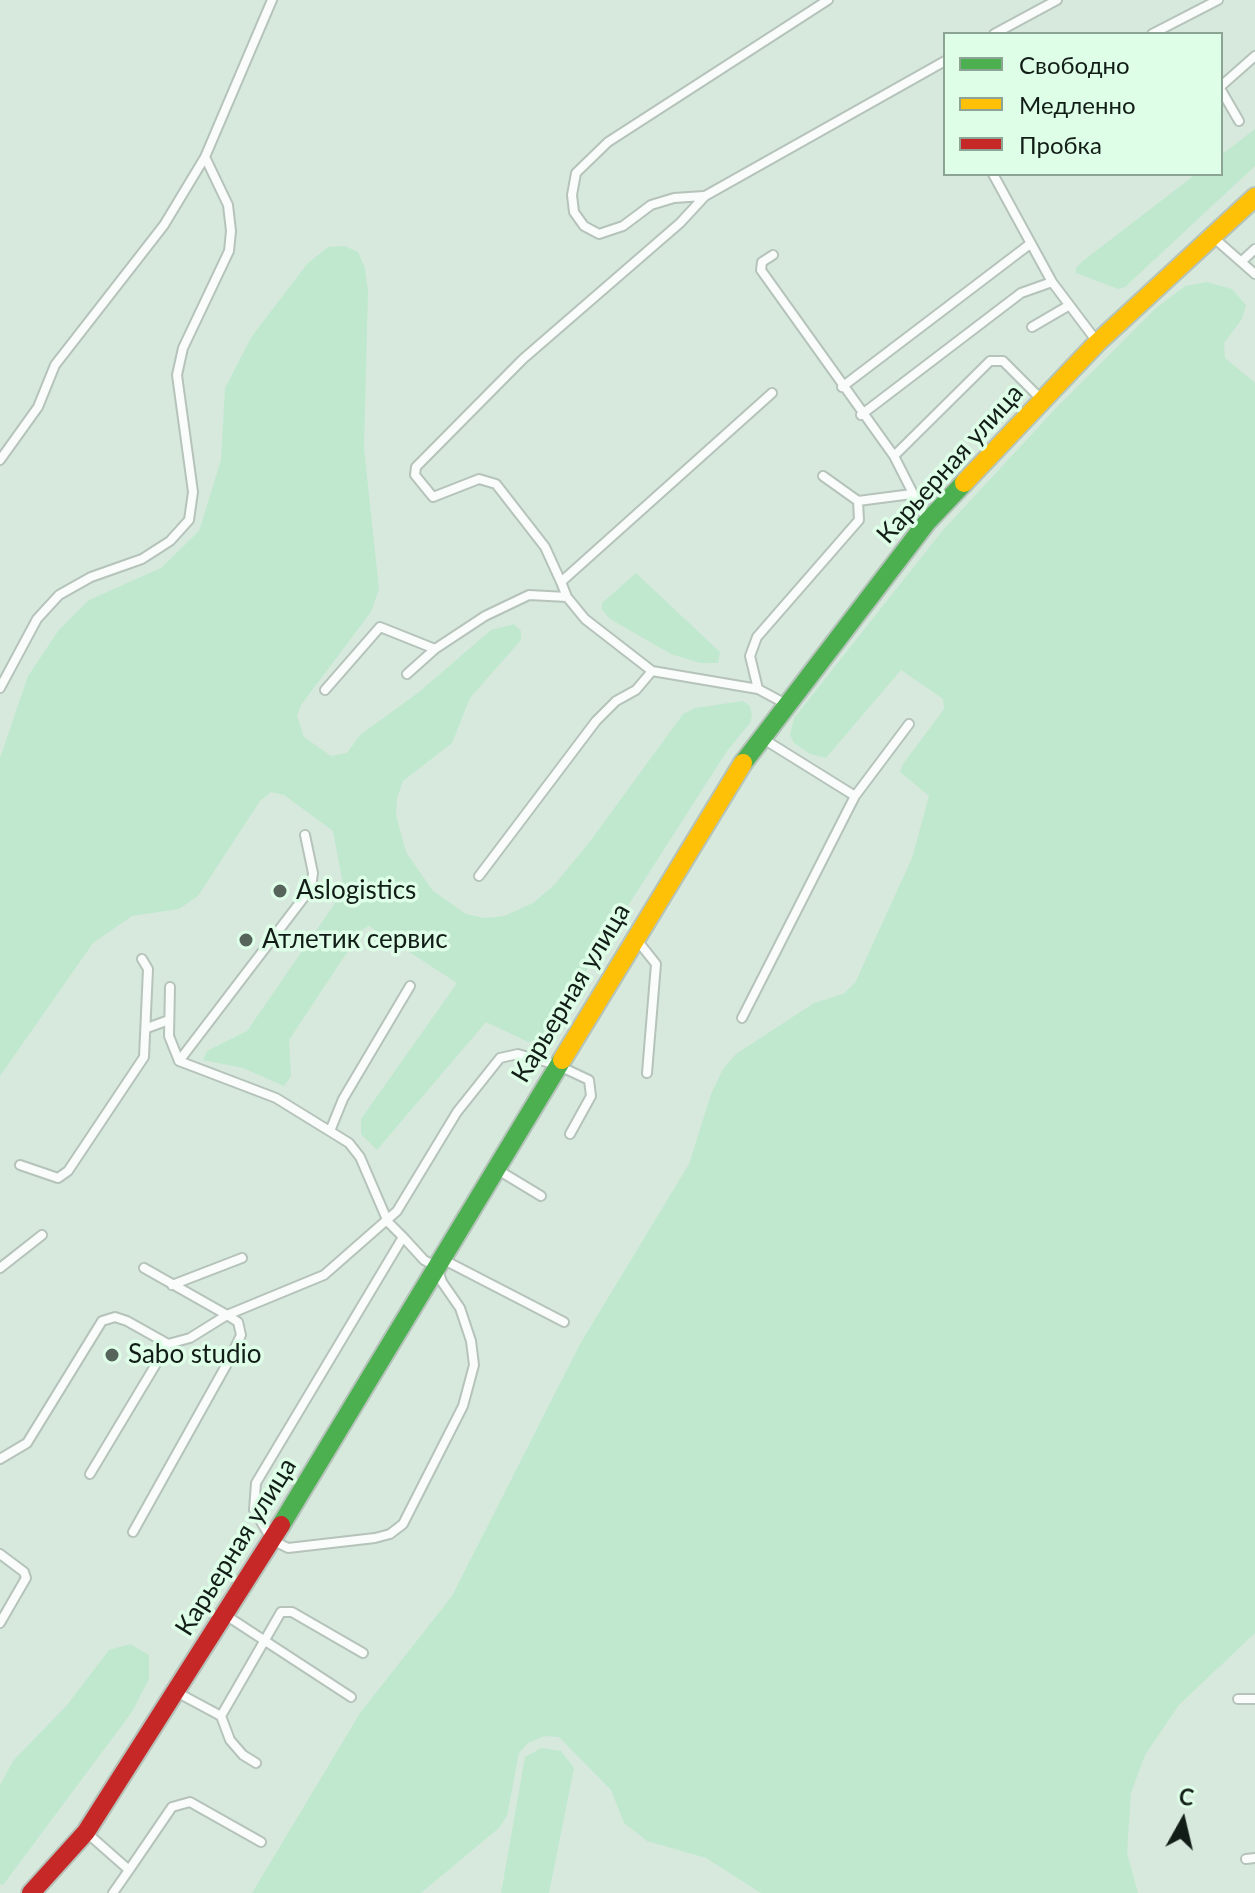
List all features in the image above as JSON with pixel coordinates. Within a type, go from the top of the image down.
[{"type":"street","name":"Карьерная улица","points":[[31,1893],[86,1832],[226,1616],[498,1169],[633,937],[761,737],[927,522],[1097,343],[1255,197]]},
{"type":"lane","points":[[0,460],[38,407],[55,365],[164,225],[205,157],[272,0]]},
{"type":"lane","points":[[705,196],[674,198],[651,205],[623,226],[599,234],[584,226],[574,212],[572,195],[576,173],[608,142],[828,0]]},
{"type":"lane","points":[[998,32],[1057,0]]},
{"type":"lane","points":[[1156,32],[1218,0]]},
{"type":"lane","points":[[1223,86],[1255,56]]},
{"type":"lane","points":[[786,705],[758,689],[652,671],[585,619],[567,597],[545,547],[496,484],[479,479],[433,497],[415,475],[416,467],[523,359],[680,223],[705,196],[943,62]]},
{"type":"lane","points":[[1223,92],[1239,121]]},
{"type":"lane","points":[[0,688],[9,666],[37,619],[59,595],[91,577],[142,559],[170,541],[189,520],[193,492],[177,375],[183,348],[229,251],[231,231],[228,205],[205,157]]},
{"type":"lane","points":[[994,176],[1052,282],[1097,343]]},
{"type":"lane","points":[[1212,236],[1255,274]]},
{"type":"lane","points":[[842,387],[1030,244]]},
{"type":"lane","points":[[1242,261],[1255,249]]},
{"type":"lane","points":[[773,255],[762,262],[761,270],[861,415],[894,456],[927,522]]},
{"type":"lane","points":[[861,415],[1021,293],[1052,282]]},
{"type":"lane","points":[[1032,327],[1068,306]]},
{"type":"lane","points":[[894,456],[990,361],[1003,361],[1043,400]]},
{"type":"lane","points":[[561,582],[772,393]]},
{"type":"lane","points":[[823,476],[858,501],[912,494]]},
{"type":"lane","points":[[758,689],[750,656],[757,637],[859,520],[858,501]]},
{"type":"lane","points":[[407,674],[435,649],[485,616],[529,595],[567,597]]},
{"type":"lane","points":[[325,690],[380,627],[435,649]]},
{"type":"lane","points":[[479,876],[596,721],[616,701],[636,690],[652,671]]},
{"type":"lane","points":[[742,1018],[855,796],[909,724]]},
{"type":"lane","points":[[761,737],[855,796]]},
{"type":"lane","points":[[179,1061],[311,888],[313,873],[305,835]]},
{"type":"lane","points":[[633,937],[656,964],[647,1073]]},
{"type":"lane","points":[[20,1165],[58,1178],[68,1171],[144,1057],[148,969],[142,959]]},
{"type":"lane","points":[[330,1131],[343,1099],[410,986]]},
{"type":"lane","points":[[170,987],[169,1036],[179,1061],[276,1098],[349,1143],[360,1157],[388,1222],[403,1237],[440,1263],[564,1322]]},
{"type":"lane","points":[[147,1028],[169,1020]]},
{"type":"lane","points":[[90,1474],[168,1344],[190,1338],[227,1315],[324,1275],[388,1222],[417,1182],[457,1112],[500,1058],[518,1054],[557,1065],[589,1080],[591,1096],[570,1134]]},
{"type":"lane","points":[[498,1169],[541,1196]]},
{"type":"lane","points":[[0,1268],[42,1235]]},
{"type":"lane","points":[[403,1237],[256,1483],[254,1510],[272,1540],[288,1548],[375,1538],[390,1534],[403,1524],[463,1406],[474,1365],[463,1317],[440,1263]]},
{"type":"lane","points":[[172,1286],[242,1258]]},
{"type":"lane","points":[[133,1532],[241,1335],[238,1322],[191,1292],[172,1286],[144,1268]]},
{"type":"lane","points":[[0,1459],[27,1443],[102,1321],[115,1317],[127,1321],[168,1344]]},
{"type":"lane","points":[[0,1554],[24,1572],[26,1578],[0,1623]]},
{"type":"lane","points":[[221,1716],[281,1612],[292,1612],[363,1653]]},
{"type":"lane","points":[[226,1616],[351,1697]]},
{"type":"lane","points":[[176,1691],[221,1716],[230,1740],[243,1755],[256,1763]]},
{"type":"lane","points":[[1238,1699],[1255,1699]]},
{"type":"lane","points":[[113,1893],[172,1807],[190,1802],[261,1842]]},
{"type":"lane","points":[[86,1832],[129,1870]]},
{"type":"green space","points":[[1255,129],[1255,166],[1125,287],[1118,289],[1076,273],[1076,268],[1084,260],[1193,176],[1223,176],[1223,153]]},
{"type":"green space","points":[[345,246],[358,252],[365,268],[368,291],[364,448],[379,589],[371,612],[301,705],[297,716],[304,737],[331,756],[347,753],[360,735],[419,692],[491,630],[514,624],[521,631],[521,640],[470,698],[452,743],[403,781],[397,798],[396,815],[406,852],[433,891],[466,914],[484,918],[504,916],[533,903],[555,884],[591,840],[683,714],[695,708],[743,701],[750,706],[752,715],[750,723],[727,751],[542,1040],[528,1042],[486,1022],[377,1150],[361,1134],[361,1119],[457,983],[369,926],[362,930],[289,1040],[291,1076],[284,1086],[243,1068],[203,1060],[207,1051],[247,1031],[344,890],[333,831],[284,795],[271,792],[260,801],[198,896],[179,909],[132,916],[93,943],[0,1076],[0,758],[28,676],[58,631],[89,600],[161,568],[199,531],[221,460],[225,388],[252,336],[307,264],[328,247]]},
{"type":"green space","points":[[1207,282],[1232,289],[1246,305],[1242,319],[1224,343],[1225,358],[1255,383],[1255,1633],[1179,1705],[1145,1755],[1131,1793],[1127,1853],[1138,1893],[761,1893],[706,1858],[647,1841],[624,1823],[611,1790],[559,1737],[545,1736],[528,1743],[519,1753],[507,1816],[499,1828],[421,1893],[252,1893],[360,1713],[452,1596],[580,1344],[689,1164],[711,1094],[723,1069],[736,1054],[814,1003],[843,994],[855,983],[912,858],[929,796],[900,772],[944,709],[943,699],[901,670],[826,758],[810,754],[794,743],[790,735],[794,718],[943,530],[1057,407],[1156,308],[1185,286]]},
{"type":"green space","points":[[636,573],[720,652],[718,663],[700,663],[671,654],[610,619],[602,610],[602,603]]},
{"type":"green space","points":[[130,1644],[149,1655],[149,1679],[132,1712],[3,1885],[0,1884],[0,1785],[13,1761],[67,1705],[109,1650]]},
{"type":"green space","points":[[541,1748],[561,1751],[574,1768],[549,1893],[501,1893],[525,1757]]},
{"type":"traffic: fast","points":[[743,763],[927,522],[964,483]]},
{"type":"traffic: fast","points":[[281,1525],[562,1060]]},
{"type":"traffic: slow","points":[[964,483],[1097,343],[1255,197]]},
{"type":"traffic: slow","points":[[562,1060],[743,763]]},
{"type":"traffic: jam","points":[[31,1893],[86,1832],[281,1525]]},
{"type":"place","name":"Aslogistics","points":[[280,891]]},
{"type":"place","name":"Атлетик сервис","points":[[246,940]]},
{"type":"place","name":"Sabo studio","points":[[112,1355]]}]
